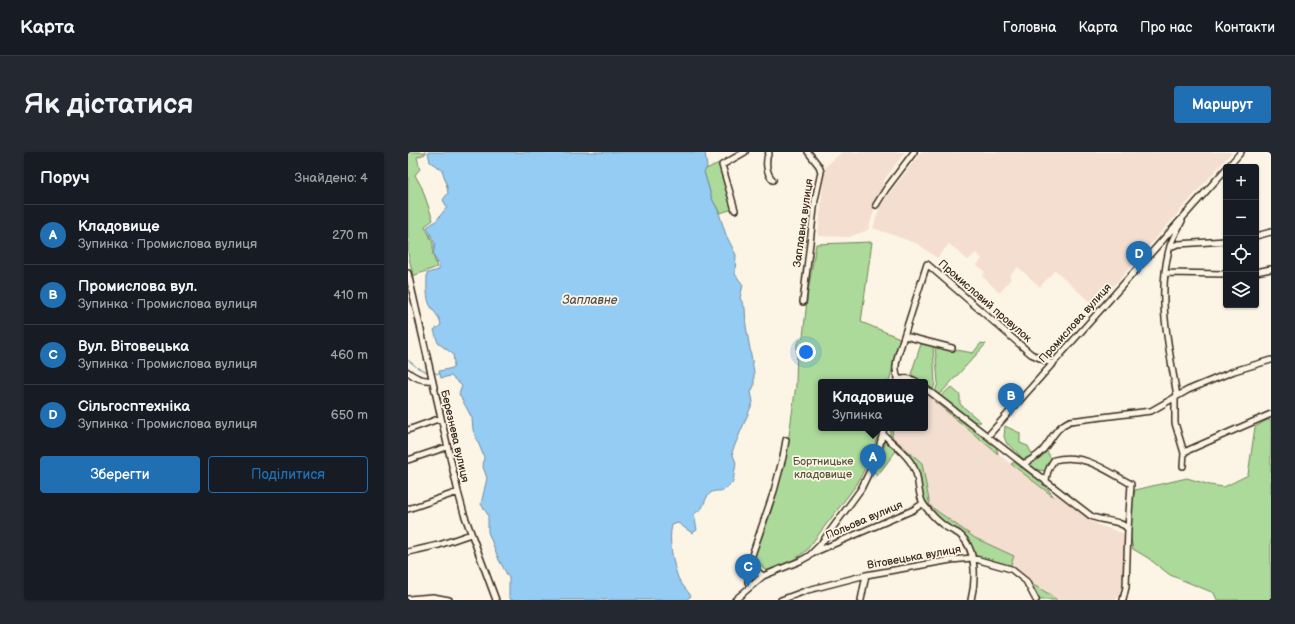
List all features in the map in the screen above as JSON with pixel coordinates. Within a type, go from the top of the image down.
[{"type":"street","points":[[735,210],[722,165],[745,152]]},
{"type":"street","points":[[769,152],[767,160],[768,173],[773,180]]},
{"type":"street","name":"Заплавна вулиця","points":[[803,302],[814,200],[821,172],[819,166],[808,152]]},
{"type":"street","points":[[876,205],[914,152]]},
{"type":"street","name":"Промислова вулиця","points":[[1230,164],[1241,152]]},
{"type":"street","name":"Промислова вулиця","points":[[988,436],[1223,172]]},
{"type":"street","points":[[1183,466],[1184,452],[1175,422],[1176,397],[1164,320],[1166,273],[1170,246],[1184,215]]},
{"type":"street","points":[[1259,235],[1271,232]]},
{"type":"street","points":[[1175,234],[1183,244]]},
{"type":"street","points":[[1170,246],[1223,241]]},
{"type":"street","name":"Промисловий провулок","points":[[905,336],[927,264],[1031,354],[1052,364]]},
{"type":"street","points":[[1259,271],[1271,269]]},
{"type":"street","name":"Березнева вулиця","points":[[408,273],[458,492],[471,534],[496,600]]},
{"type":"street","points":[[1166,273],[1223,274]]},
{"type":"street","points":[[897,379],[896,366],[905,336],[952,348]]},
{"type":"street","points":[[1023,464],[1032,460],[1042,451],[1058,429],[1064,424],[1078,420],[1151,411],[1176,397],[1234,371],[1271,360]]},
{"type":"street","points":[[409,375],[425,380],[432,380]]},
{"type":"street","points":[[928,390],[1091,516],[1100,520],[1124,524],[1128,529]]},
{"type":"street","points":[[1184,452],[1271,414]]},
{"type":"street","points":[[408,430],[441,418]]},
{"type":"street","points":[[883,431],[911,462],[916,472],[922,504],[945,527],[958,534],[966,541],[974,563],[974,586],[971,600]]},
{"type":"street","points":[[735,600],[750,586],[764,576],[789,566],[812,553],[835,526],[861,489],[877,456],[883,431]]},
{"type":"street","points":[[750,586],[748,577],[750,561],[774,491],[784,457],[786,440]]},
{"type":"street","points":[[408,460],[447,447]]},
{"type":"street","points":[[1046,482],[1046,475],[1054,460],[1063,459],[1092,462],[1130,484],[1126,587],[1123,600]]},
{"type":"street","points":[[1032,472],[1046,475]]},
{"type":"street","points":[[408,508],[458,492]]},
{"type":"street","name":"Польова вулиця","points":[[812,553],[913,510],[922,504]]},
{"type":"street","points":[[408,552],[439,545],[471,534]]},
{"type":"street","name":"Вітовецька вулиця","points":[[781,600],[810,590],[866,575],[951,560],[972,558],[1011,569],[1026,581],[1036,600]]},
{"type":"street","points":[[750,561],[754,569],[764,576]]},
{"type":"street","points":[[861,600],[866,575]]},
{"type":"street","points":[[408,599],[433,597],[449,600]]},
{"type":"shaded area","points":[[842,152],[905,152],[884,180],[868,230],[849,237],[818,236],[825,167]]},
{"type":"shaded area","points":[[921,152],[1232,152],[1095,307],[1055,270],[1040,287],[1018,267],[1009,276],[1011,278],[1000,293],[982,276],[985,272],[977,265],[982,259],[976,253],[968,260],[949,244],[937,258],[918,244],[873,228],[880,206]]},
{"type":"shaded area","points":[[928,395],[1018,470],[1054,496],[1057,494],[1098,525],[1125,534],[1124,557],[1122,563],[1125,565],[1124,588],[1116,600],[1057,600],[1037,588],[1010,567],[1014,556],[975,538],[930,506],[922,463],[892,437],[893,431],[928,431]]},
{"type":"green space","points":[[408,152],[426,152],[425,154],[417,157],[420,169],[415,175],[422,188],[433,220],[425,226],[433,243],[433,255],[437,267],[413,276],[408,253]]},
{"type":"green space","points":[[719,163],[733,209],[720,213],[712,199],[704,172],[706,169]]},
{"type":"green space","name":"Бортницьке кладовище","points":[[872,242],[861,322],[900,338],[890,379],[818,379],[818,431],[879,431],[871,456],[857,484],[806,551],[792,561],[766,571],[754,557],[770,515],[786,457],[796,385],[797,343],[803,337],[808,291],[816,244]]},
{"type":"green space","points":[[981,343],[986,344],[938,395],[935,392],[938,383],[935,346],[973,353]]},
{"type":"green space","points":[[921,344],[933,346],[935,383],[933,390],[928,386],[928,379],[918,379],[911,374]]},
{"type":"green space","points":[[951,387],[960,395],[960,404],[981,422],[976,422],[966,418],[942,400],[941,396]]},
{"type":"green space","points":[[934,401],[996,446],[998,454]]},
{"type":"green space","points":[[1267,420],[1271,420],[1271,600],[1217,600],[1214,593],[1170,575],[1148,558],[1133,549],[1130,534],[1130,520],[1135,490],[1187,478],[1210,485],[1224,487],[1248,475],[1255,427]]},
{"type":"green space","points":[[1005,426],[1020,433],[1020,443],[1028,446],[1033,456],[1030,459],[1023,459],[1011,446],[1007,444],[1004,437]]},
{"type":"green space","points":[[890,431],[893,431],[892,437],[922,463],[930,506],[975,538],[1014,556],[1010,567],[974,557],[967,540],[946,526],[934,515],[922,499],[917,473],[889,438]]},
{"type":"green space","points":[[886,442],[896,451],[877,476],[874,472],[879,455]]},
{"type":"green space","points":[[1044,451],[1047,451],[1051,459],[1045,471],[1032,469],[1028,466]]},
{"type":"green space","points":[[1014,462],[1045,485],[1054,497],[1011,464]]},
{"type":"green space","points":[[1027,581],[1050,595],[1057,600],[1037,600]]},
{"type":"water","name":"Заплавне","points":[[428,152],[705,152],[707,167],[704,172],[712,199],[718,210],[726,235],[736,255],[735,274],[743,285],[740,298],[745,308],[746,326],[754,372],[754,386],[751,392],[753,402],[732,452],[736,463],[733,482],[723,491],[711,493],[707,497],[702,508],[694,514],[697,530],[692,533],[678,523],[672,525],[671,545],[676,572],[679,580],[691,596],[686,600],[511,600],[509,596],[509,578],[499,560],[488,532],[488,515],[481,504],[487,478],[483,467],[484,457],[473,430],[472,418],[459,394],[462,386],[451,376],[441,378],[439,371],[453,368],[454,363],[453,354],[438,343],[434,330],[441,325],[428,300],[427,273],[439,270],[439,265],[433,255],[435,244],[427,227],[436,221],[447,207],[443,200],[448,193],[442,170],[430,162]]},
{"type":"waterway","points":[[408,360],[418,368],[427,372]]},
{"type":"waterway","points":[[435,373],[440,374]]},
{"type":"place","name":"Сільгосптехніка","points":[[1139,274]]},
{"type":"place","name":"Промислова вул.","points":[[1011,416]]},
{"type":"place","name":"Кладовище","points":[[873,477]]},
{"type":"place","name":"Вул. Вітовецька","points":[[748,587]]}]
